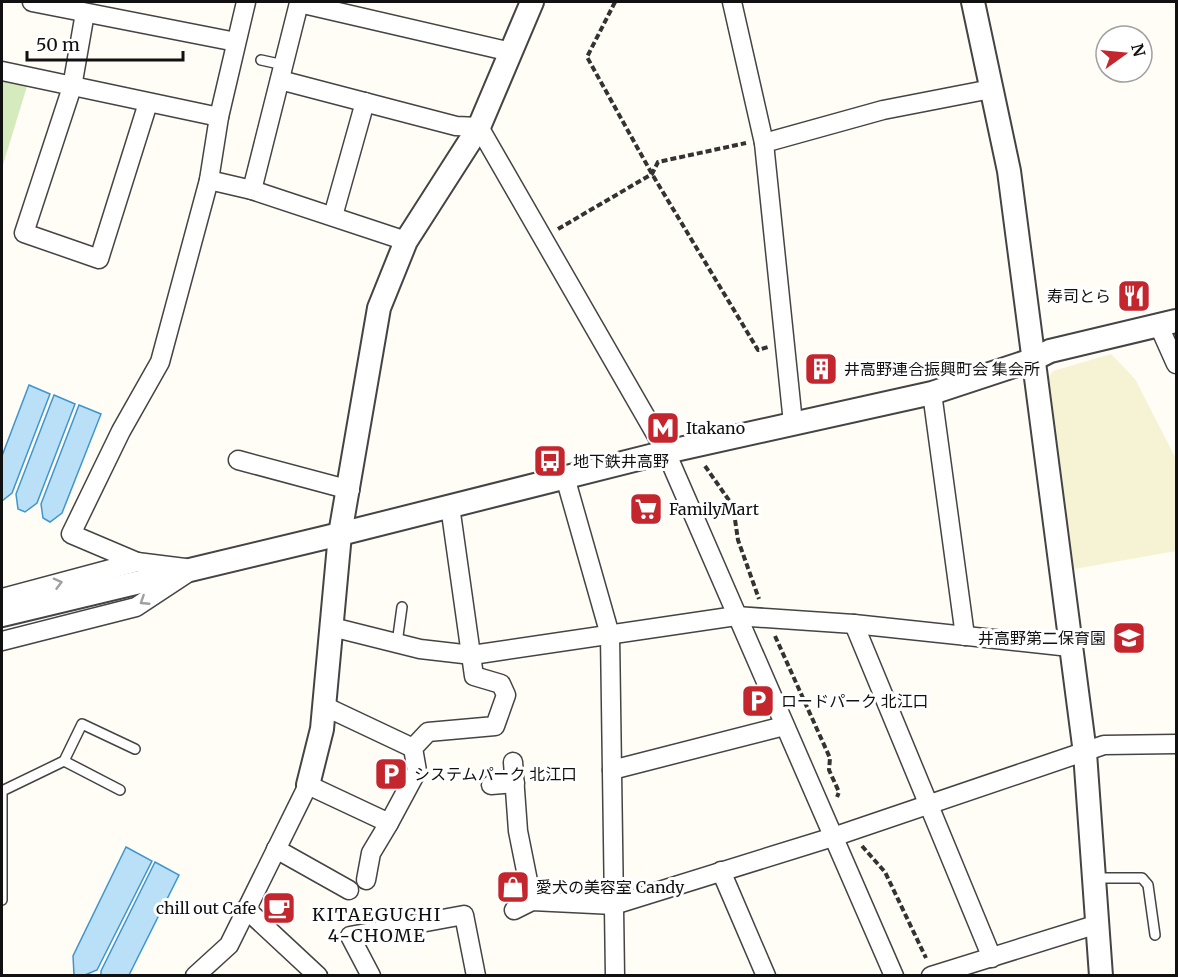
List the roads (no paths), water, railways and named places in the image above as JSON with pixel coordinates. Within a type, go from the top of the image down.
[{"type":"street","points":[[32,2],[236,42]]},
{"type":"street","points":[[193,570],[137,562],[71,534],[120,431],[160,362],[209,180],[219,117],[246,2]]},
{"type":"street","points":[[197,975],[229,945],[308,785],[322,729],[340,534],[350,490],[357,428],[379,308],[406,241],[479,127],[532,2]]},
{"type":"street","points":[[732,2],[757,142],[793,423]]},
{"type":"street","points":[[974,2],[1009,171],[1085,753],[1101,975]]},
{"type":"street","points":[[252,190],[299,3],[511,52]]},
{"type":"street","points":[[85,13],[72,87],[24,233],[99,259],[148,103]]},
{"type":"street","points":[[2,71],[219,117]]},
{"type":"street","points":[[282,73],[365,102],[456,126],[479,127]]},
{"type":"street","points":[[757,142],[883,110],[992,89]]},
{"type":"street","points":[[333,216],[365,102]]},
{"type":"street","points":[[479,127],[666,452],[784,726],[836,829],[894,975]]},
{"type":"street","points":[[209,180],[252,190],[406,241]]},
{"type":"street","points":[[2,615],[340,534],[666,452],[932,393],[1032,360],[1050,351],[1168,323],[1176,364]]},
{"type":"street","points":[[932,393],[965,636]]},
{"type":"street","points":[[238,460],[350,490]]},
{"type":"street","points":[[565,477],[610,635],[615,975]]},
{"type":"street","points":[[413,748],[428,732],[495,726],[506,695],[501,684],[474,676],[450,506]]},
{"type":"street","points":[[2,598],[137,562]]},
{"type":"street","points":[[2,641],[136,607],[193,570]]},
{"type":"street","points":[[332,627],[420,649],[472,655],[736,616],[854,624],[1070,648]]},
{"type":"street","points":[[854,624],[926,804],[992,957]]},
{"type":"street","points":[[324,706],[413,748]]},
{"type":"street","points":[[612,770],[784,726]]},
{"type":"street","points":[[514,910],[532,901],[614,905],[721,871],[836,829],[926,804],[1104,745],[1176,744]]},
{"type":"street","points":[[366,880],[371,853],[417,771],[413,748]]},
{"type":"street","points":[[513,762],[518,831],[532,901]]},
{"type":"street","points":[[491,785],[515,783]]},
{"type":"street","points":[[308,785],[389,823]]},
{"type":"street","points":[[276,849],[349,890]]},
{"type":"street","points":[[721,871],[766,975]]},
{"type":"street","points":[[246,909],[318,975]]},
{"type":"street","points":[[371,975],[350,936],[464,915],[476,975]]},
{"type":"street","points":[[933,975],[1098,924]]},
{"type":"lane","points":[[261,60],[282,73]]},
{"type":"lane","points":[[396,643],[402,607]]},
{"type":"lane","points":[[2,900],[2,791],[64,761],[82,723],[135,749]]},
{"type":"lane","points":[[64,761],[120,790]]},
{"type":"lane","points":[[1094,878],[1142,878],[1148,885],[1155,935]]},
{"type":"water","points":[[29,385],[50,394],[12,493],[2,501],[2,456]]},
{"type":"water","points":[[54,395],[75,404],[37,503],[25,512],[18,509],[16,494]]},
{"type":"water","points":[[79,405],[101,414],[62,513],[50,522],[43,518],[41,504]]},
{"type":"water","points":[[126,847],[152,861],[97,970],[85,975],[74,975],[73,956]]},
{"type":"water","points":[[155,862],[179,875],[129,975],[101,975],[101,971]]},
{"type":"place","name":"寿司とら","points":[[1134,296]]},
{"type":"place","name":"井高野連合振興町会 集会所","points":[[821,369]]},
{"type":"place","name":"Itakano","points":[[663,428]]},
{"type":"place","name":"地下鉄井高野","points":[[550,461]]},
{"type":"place","name":"FamilyMart","points":[[646,509]]},
{"type":"place","name":"井高野第二保育園","points":[[1129,638]]},
{"type":"place","name":"ロードパーク 北江口","points":[[758,701]]},
{"type":"place","name":"システムパーク 北江口","points":[[391,774]]},
{"type":"place","name":"愛犬の美容室 Candy","points":[[513,887]]},
{"type":"place","name":"chill out Cafe","points":[[279,908]]},
{"type":"district","name":"KITAEGUCHI 4-CHOME","points":[[377,924]]}]
